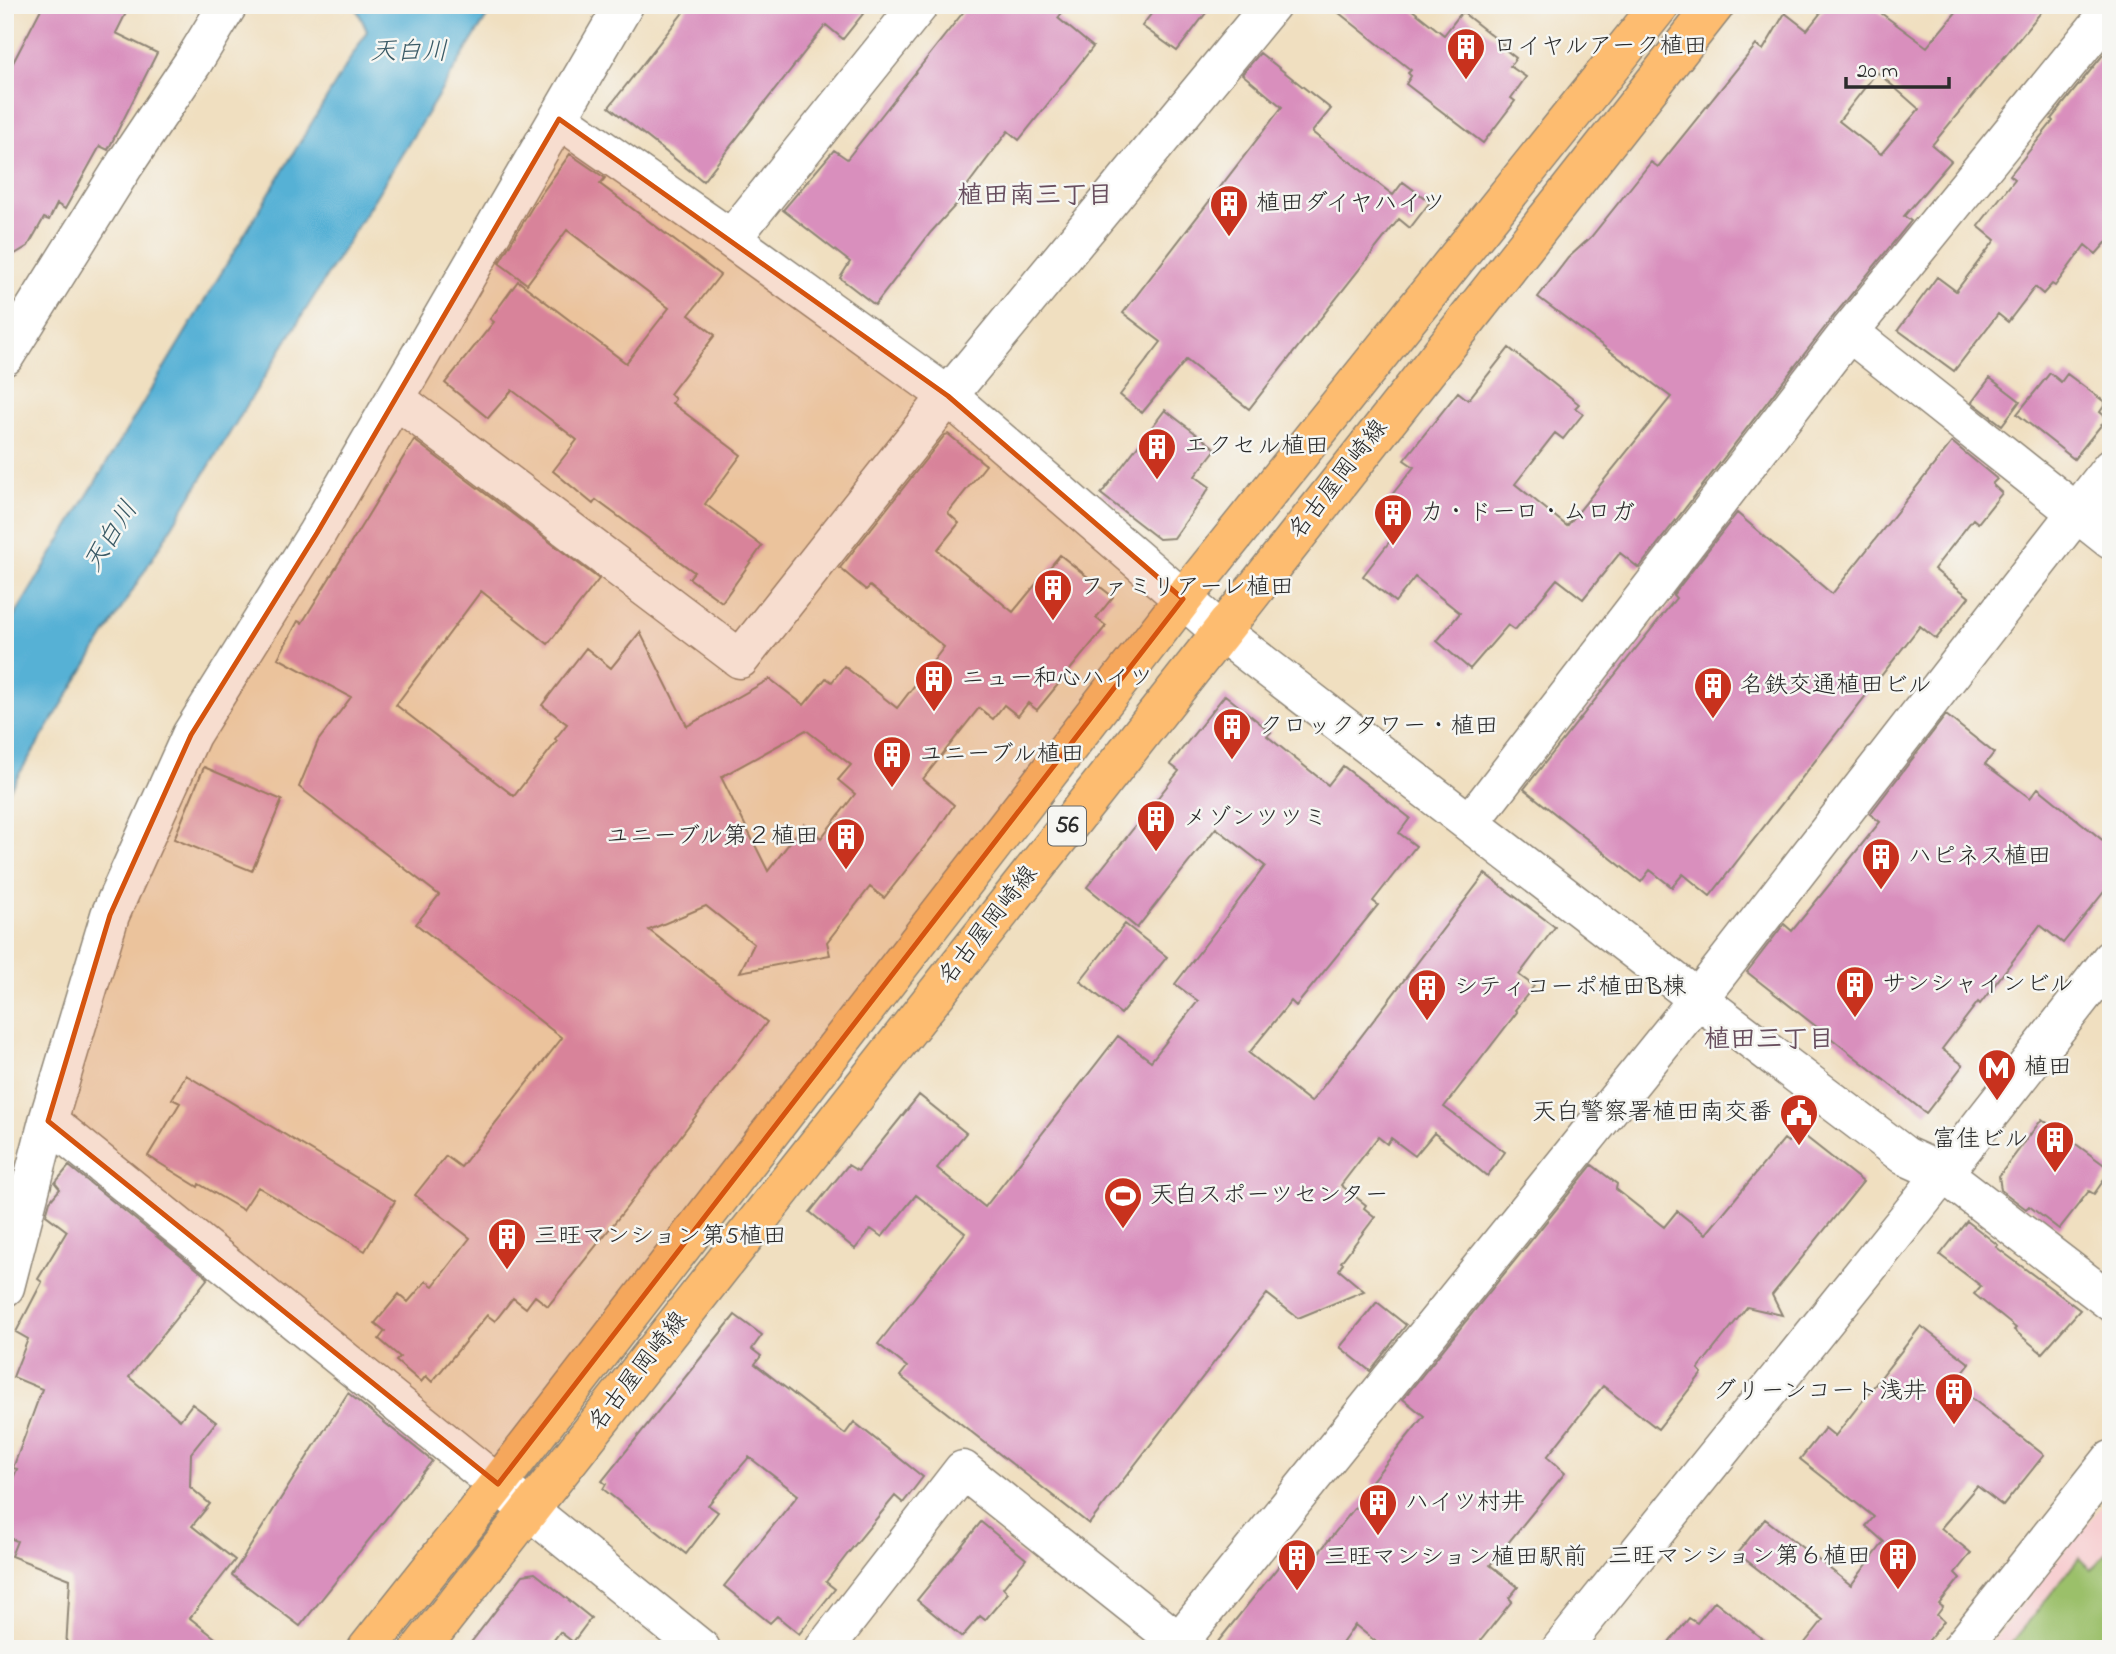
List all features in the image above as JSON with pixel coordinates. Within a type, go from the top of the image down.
[{"type":"main road","name":"名古屋岡崎線","points":[[367,1649],[1183,600],[1660,5]]},
{"type":"main road","name":"名古屋岡崎線","points":[[420,1649],[1715,5]]},
{"type":"street","points":[[5,356],[228,5]]},
{"type":"street","points":[[5,1287],[48,1121],[110,915],[191,735],[317,533],[625,5]]},
{"type":"street","points":[[731,239],[919,5]]},
{"type":"street","points":[[396,399],[740,659],[948,396],[1271,5]]},
{"type":"street","points":[[1470,823],[1849,332],[2111,10]]},
{"type":"street","points":[[559,119],[948,396],[1220,631],[1905,1156],[1943,1173],[2111,1302]]},
{"type":"street","points":[[1849,332],[2111,540]]},
{"type":"street","points":[[824,1649],[963,1470],[1182,1645],[1698,999],[2111,468]]},
{"type":"street","points":[[1561,1649],[2111,959]]},
{"type":"street","points":[[48,1121],[701,1649]]},
{"type":"street","points":[[1961,1649],[2111,1460]]},
{"type":"highlighted area","points":[[559,119],[948,396],[1183,599],[498,1484],[48,1121],[110,915],[191,735],[317,533]]},
{"type":"shaded area","points":[[2111,1494],[2111,1649],[1986,1649]]},
{"type":"green space","points":[[2111,1547],[2111,1649],[2007,1649],[2079,1558],[2091,1570]]},
{"type":"water","name":"天白川","points":[[355,5],[494,5],[5,797],[5,632],[367,31]]},
{"type":"building","points":[[43,5],[130,5],[116,33],[157,53],[108,150],[100,146],[65,209],[57,204],[49,220],[44,218],[28,246],[5,260],[5,78]]},
{"type":"building","points":[[689,5],[870,5],[843,39],[826,25],[703,181],[609,107]]},
{"type":"building","points":[[969,5],[1068,5],[1058,18],[1093,47],[1019,140],[1008,131],[961,194],[964,196],[931,232],[875,305],[840,278],[850,262],[783,210],[834,150],[847,159]]},
{"type":"building","points":[[1158,5],[1212,5],[1177,51],[1142,26]]},
{"type":"building","name":"ロイヤルアーク植田","points":[[1329,5],[1406,5],[1444,35],[1462,12],[1504,45],[1502,47],[1516,58],[1510,66],[1526,77],[1511,98],[1515,101],[1483,143],[1406,84],[1411,70]]},
{"type":"building","points":[[1827,5],[1870,5],[1927,47],[1962,5],[2047,5],[1932,145],[1951,161],[1904,216],[1911,221],[1832,318],[1639,568],[1620,553],[1583,599],[1557,579],[1515,630],[1508,625],[1470,669],[1437,641],[1460,613],[1415,577],[1395,602],[1363,576],[1400,528],[1379,511],[1414,467],[1404,460],[1458,392],[1468,400],[1509,348],[1579,404],[1575,408],[1583,414],[1563,439],[1555,433],[1515,484],[1567,526],[1671,397],[1538,297],[1568,258],[1591,237],[1651,162],[1658,167],[1756,45],[1763,50],[1785,13],[1807,30]],"holes":[[[1877,72],[1919,109],[1881,154],[1839,121]]]},
{"type":"building","points":[[2111,45],[2111,237],[2096,254],[2085,245],[2055,286],[2052,284],[2043,294],[2035,287],[2008,322],[1998,314],[1954,371],[1898,330],[1937,277],[1956,291],[1995,240],[1978,226],[2015,179],[2010,175],[2053,121],[2051,119]]},
{"type":"building","points":[[1260,53],[1331,109],[1312,132],[1393,195],[1403,182],[1430,202],[1410,228],[1399,219],[1249,409],[1186,360],[1142,413],[1120,395],[1161,342],[1123,313],[1282,107],[1242,74]]},
{"type":"building","points":[[570,154],[605,178],[600,184],[720,275],[689,315],[715,335],[670,394],[675,399],[672,403],[741,455],[705,504],[762,546],[722,602],[689,578],[694,572],[596,500],[593,504],[553,471],[577,440],[512,390],[488,418],[445,383],[494,322],[490,319],[518,281],[626,363],[669,308],[567,230],[527,284],[499,263],[534,204]]},
{"type":"building","points":[[2050,373],[2061,382],[2067,374],[2106,403],[2100,412],[2107,418],[2074,459],[2017,414]]},
{"type":"building","points":[[1990,378],[2020,401],[2002,425],[1972,402]]},
{"type":"building","name":"エクセル植田","points":[[1165,410],[1216,449],[1195,476],[1210,487],[1174,538],[1159,539],[1101,494]]},
{"type":"building","points":[[948,434],[986,465],[948,513],[959,523],[937,550],[1013,612],[1060,555],[1113,597],[1096,618],[1106,626],[1037,710],[1028,703],[1018,716],[1004,705],[993,719],[979,708],[923,779],[954,805],[884,898],[870,887],[827,942],[830,955],[740,972],[754,944],[706,906],[649,930],[767,1022],[627,1207],[548,1306],[535,1296],[526,1308],[513,1298],[495,1321],[487,1315],[432,1382],[426,1376],[421,1382],[396,1361],[400,1357],[379,1339],[385,1331],[375,1323],[399,1294],[408,1302],[426,1281],[433,1286],[470,1238],[415,1195],[446,1156],[461,1167],[562,1038],[416,924],[439,895],[299,787],[318,741],[351,697],[278,658],[298,621],[302,623],[414,440],[599,579],[548,644],[481,591],[396,705],[514,796],[567,724],[542,705],[586,648],[611,668],[640,632],[687,726],[770,679],[804,705],[826,678],[832,682],[844,666],[897,708],[944,647],[870,586],[866,590],[840,568]],"holes":[[[806,730],[851,765],[838,780],[855,794],[821,838],[804,824],[768,871],[721,777]]]},
{"type":"building","name":"名鉄交通植田ビル","points":[[1952,442],[1997,479],[1992,484],[2002,493],[1978,523],[1973,519],[1934,569],[1969,597],[1936,639],[1920,626],[1710,896],[1683,874],[1672,887],[1650,870],[1641,882],[1524,789],[1676,598],[1673,595],[1737,513],[1832,594]]},
{"type":"building","points":[[1225,695],[1271,732],[1267,736],[1328,785],[1343,766],[1410,818],[1399,833],[1416,846],[1373,901],[1378,905],[1296,1006],[1291,1001],[1249,1053],[1311,1102],[1485,874],[1555,927],[1519,975],[1534,986],[1444,1107],[1505,1152],[1496,1165],[1487,1176],[1434,1133],[1415,1156],[1391,1138],[1387,1144],[1378,1137],[1341,1185],[1366,1205],[1364,1208],[1375,1217],[1341,1262],[1343,1263],[1339,1270],[1364,1291],[1298,1318],[1267,1294],[1089,1524],[900,1376],[907,1367],[878,1344],[965,1233],[916,1195],[882,1237],[871,1229],[855,1249],[810,1212],[848,1165],[858,1171],[919,1095],[966,1133],[937,1168],[985,1207],[1118,1036],[1151,1061],[1198,1001],[1175,984],[1265,866],[1216,828],[1137,928],[1087,887],[1179,771],[1170,764]]},
{"type":"building","points":[[1946,715],[1994,753],[1985,764],[2030,798],[2038,788],[2111,847],[2111,883],[2063,943],[2040,925],[1980,1004],[1978,1002],[1942,1049],[1963,1065],[1926,1113],[1747,972],[1784,924],[1792,931],[1880,822],[1870,814]]},
{"type":"building","points":[[204,767],[282,800],[252,871],[174,839]]},
{"type":"building","points":[[1125,924],[1167,957],[1121,1014],[1080,981]]},
{"type":"building","points":[[186,1075],[395,1201],[365,1251],[258,1187],[243,1210],[199,1184],[198,1187],[148,1156],[180,1103],[172,1099]]},
{"type":"building","name":"富佳ビル","points":[[2042,1119],[2111,1170],[2094,1194],[2089,1191],[2059,1229],[2029,1206],[2026,1209],[2001,1190],[1999,1176]]},
{"type":"building","points":[[1797,1130],[1863,1182],[1772,1295],[1782,1315],[1747,1307],[1698,1369],[1702,1373],[1658,1429],[1603,1386],[1547,1457],[1565,1473],[1490,1565],[1518,1587],[1509,1598],[1512,1601],[1474,1649],[1385,1649],[1355,1625],[1338,1649],[1212,1649],[1298,1542],[1316,1556],[1374,1484],[1371,1482],[1424,1416],[1403,1399],[1592,1165],[1617,1184],[1616,1189],[1664,1227],[1677,1211],[1706,1234],[1784,1139],[1788,1142]]},
{"type":"building","points":[[69,1166],[208,1278],[129,1377],[180,1420],[192,1404],[216,1422],[191,1453],[190,1487],[210,1504],[192,1526],[235,1560],[190,1618],[229,1649],[66,1649],[70,1579],[11,1556],[17,1541],[5,1536],[5,1498],[42,1389],[13,1377],[28,1339],[16,1332],[42,1282],[38,1279],[67,1231],[46,1215],[50,1201],[60,1189],[55,1183]]},
{"type":"building","points":[[1967,1221],[1998,1245],[1996,1247],[2080,1310],[2042,1353],[1974,1294],[1981,1286],[1940,1255]]},
{"type":"building","points":[[1377,1302],[1406,1325],[1370,1371],[1340,1347]]},
{"type":"building","points":[[735,1315],[762,1335],[752,1349],[761,1356],[755,1364],[845,1434],[854,1422],[923,1477],[903,1503],[895,1496],[849,1552],[826,1582],[835,1589],[799,1634],[777,1616],[770,1623],[724,1586],[798,1495],[749,1457],[708,1505],[718,1512],[686,1554],[603,1489],[606,1484],[602,1481]]},
{"type":"building","points":[[1921,1326],[1970,1364],[1954,1384],[2044,1455],[2003,1506],[1977,1486],[1941,1528],[1971,1553],[1955,1573],[1960,1578],[1939,1604],[1943,1607],[1937,1615],[1944,1621],[1922,1649],[1800,1649],[1823,1620],[1737,1553],[1765,1519],[1851,1585],[1884,1542],[1866,1526],[1874,1517],[1800,1459],[1825,1428],[1835,1436]]},
{"type":"building","points":[[348,1393],[432,1461],[300,1626],[232,1575]]},
{"type":"building","points":[[981,1522],[1026,1559],[1003,1588],[1008,1593],[985,1620],[980,1616],[962,1637],[917,1600]]},
{"type":"building","points":[[535,1573],[591,1618],[573,1642],[560,1632],[547,1649],[466,1649],[523,1575]]},
{"type":"building","points":[[1715,1601],[1775,1649],[1664,1649],[1689,1618],[1697,1623]]},
{"type":"place","name":"ロイヤルアーク植田","points":[[1466,81]]},
{"type":"place","name":"植田ダイヤハイツ","points":[[1229,238]]},
{"type":"place","name":"エクセル植田","points":[[1157,481]]},
{"type":"place","name":"カ・ドーロ・ムロガ","points":[[1393,547]]},
{"type":"place","name":"ファミリアーレ植田","points":[[1053,622]]},
{"type":"place","name":"ニュー和心ハイツ","points":[[934,713]]},
{"type":"place","name":"名鉄交通植田ビル","points":[[1713,720]]},
{"type":"place","name":"クロックタワー・植田","points":[[1232,761]]},
{"type":"place","name":"ユニーブル植田","points":[[892,789]]},
{"type":"place","name":"メゾンツツミ","points":[[1156,853]]},
{"type":"place","name":"ユニーブル第２植田","points":[[846,871]]},
{"type":"place","name":"ハピネス植田","points":[[1881,891]]},
{"type":"place","name":"サンシャインビル","points":[[1855,1019]]},
{"type":"place","name":"シティコーポ植田B棟","points":[[1427,1022]]},
{"type":"place","name":"植田","points":[[1997,1102]]},
{"type":"place","name":"天白警察署植田南交番","points":[[1799,1147]]},
{"type":"place","name":"富佳ビル","points":[[2055,1174]]},
{"type":"place","name":"天白スポーツセンター","points":[[1123,1230]]},
{"type":"place","name":"三旺マンション第5植田","points":[[507,1271]]},
{"type":"place","name":"グリーンコート浅井","points":[[1954,1426]]},
{"type":"place","name":"ハイツ村井","points":[[1378,1537]]},
{"type":"place","name":"三旺マンション第６植田","points":[[1898,1591]]},
{"type":"place","name":"三旺マンション植田駅前","points":[[1297,1592]]},
{"type":"district","name":"植田南三丁目","points":[[1035,197]]},
{"type":"district","name":"植田三丁目","points":[[1769,1041]]}]
